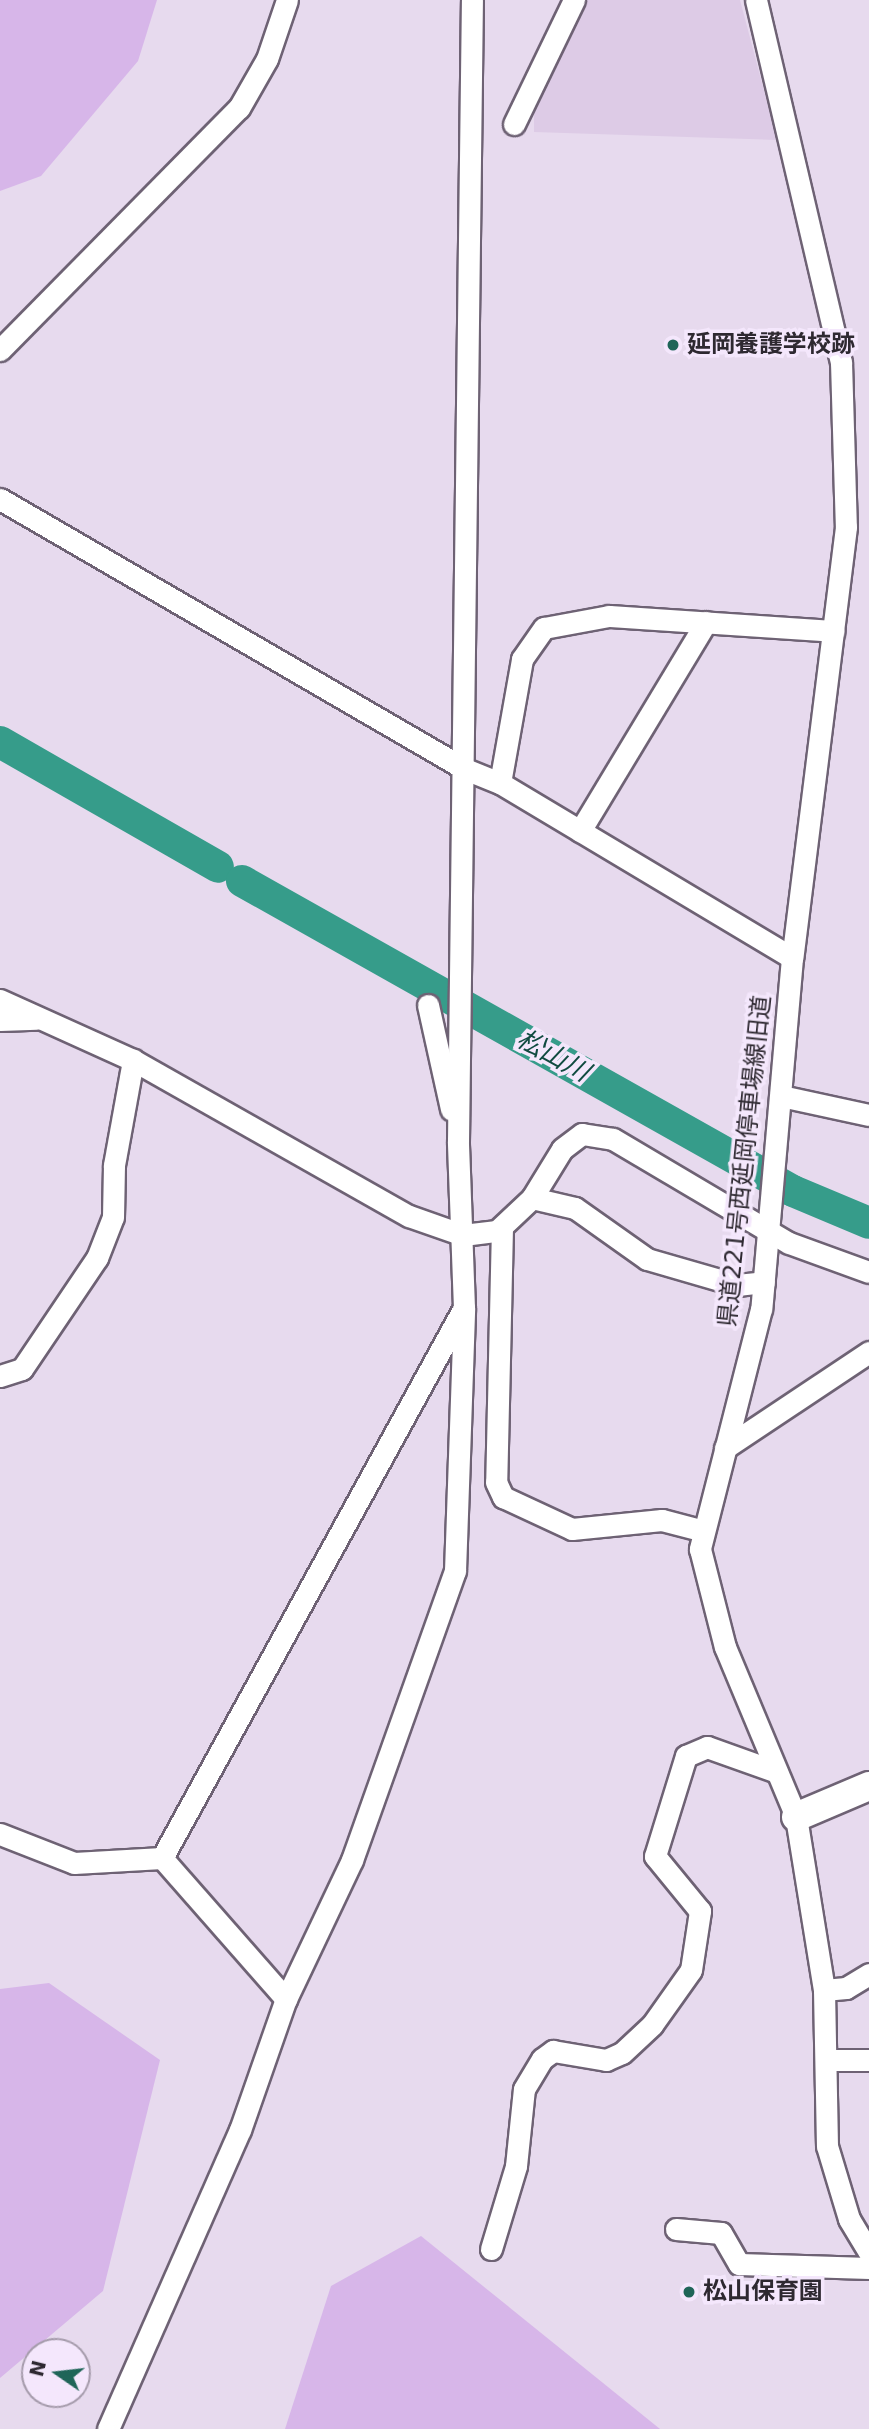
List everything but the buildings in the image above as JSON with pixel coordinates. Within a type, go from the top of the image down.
[{"type":"street","points":[[0,350],[239,108],[267,59],[287,0]]},
{"type":"street","points":[[108,2429],[240,2130],[286,1999],[352,1860],[454,1571],[464,1308],[458,1141],[464,955],[472,0]]},
{"type":"street","points":[[514,124],[574,0]]},
{"type":"street","name":"県道221号西延岡停車場線旧道","points":[[755,0],[841,362],[846,527],[792,958],[764,1282],[700,1549],[725,1647],[796,1816],[824,1990],[827,2146],[849,2219],[869,2252]]},
{"type":"street","points":[[0,499],[465,769],[500,783],[792,958]]},
{"type":"street","points":[[500,783],[522,659],[544,628],[610,616],[834,631]]},
{"type":"street","points":[[580,831],[706,622]]},
{"type":"street","points":[[0,1000],[133,1060],[409,1216],[463,1236],[502,1227],[532,1198],[562,1149],[582,1134],[613,1139],[768,1226],[789,1243],[869,1272]]},
{"type":"street","points":[[428,1005],[458,1141]]},
{"type":"street","points":[[0,1020],[41,1018]]},
{"type":"street","points":[[0,1376],[22,1369],[97,1258],[113,1217],[114,1165],[133,1060]]},
{"type":"street","points":[[781,1096],[869,1115]]},
{"type":"street","points":[[532,1198],[575,1208],[647,1259],[737,1285],[764,1282]]},
{"type":"street","points":[[502,1227],[496,1482],[503,1497],[572,1529],[662,1520],[704,1531]]},
{"type":"street","points":[[162,1858],[464,1308]]},
{"type":"street","points":[[725,1448],[869,1352]]},
{"type":"street","points":[[491,2249],[516,2166],[524,2089],[542,2059],[553,2051],[606,2060],[622,2053],[652,2025],[691,1970],[700,1911],[655,1856],[686,1756],[707,1747],[777,1772]]},
{"type":"street","points":[[796,1816],[869,1786]]},
{"type":"street","points":[[0,1834],[74,1863],[162,1858]]},
{"type":"street","points":[[162,1858],[286,1999]]},
{"type":"street","points":[[824,1990],[846,1988],[869,1974]]},
{"type":"street","points":[[825,2060],[869,2060]]},
{"type":"street","points":[[676,2229],[720,2233],[739,2264],[869,2268]]},
{"type":"shaded area","points":[[0,0],[157,0],[138,61],[41,176],[0,191]]},
{"type":"shaded area","points":[[584,0],[740,0],[777,140],[534,132],[534,101]]},
{"type":"shaded area","points":[[49,1983],[160,2060],[103,2291],[47,2338],[21,2338],[21,2360],[0,2378],[0,1989]]},
{"type":"shaded area","points":[[421,2236],[660,2429],[285,2429],[331,2286]]},
{"type":"waterway","name":"松山川","points":[[0,742],[218,867]]},
{"type":"waterway","name":"松山川","points":[[242,881],[793,1191],[869,1223]]},
{"type":"place","name":"延岡養護学校跡","points":[[673,345]]},
{"type":"place","name":"松山保育園","points":[[689,2292]]}]
